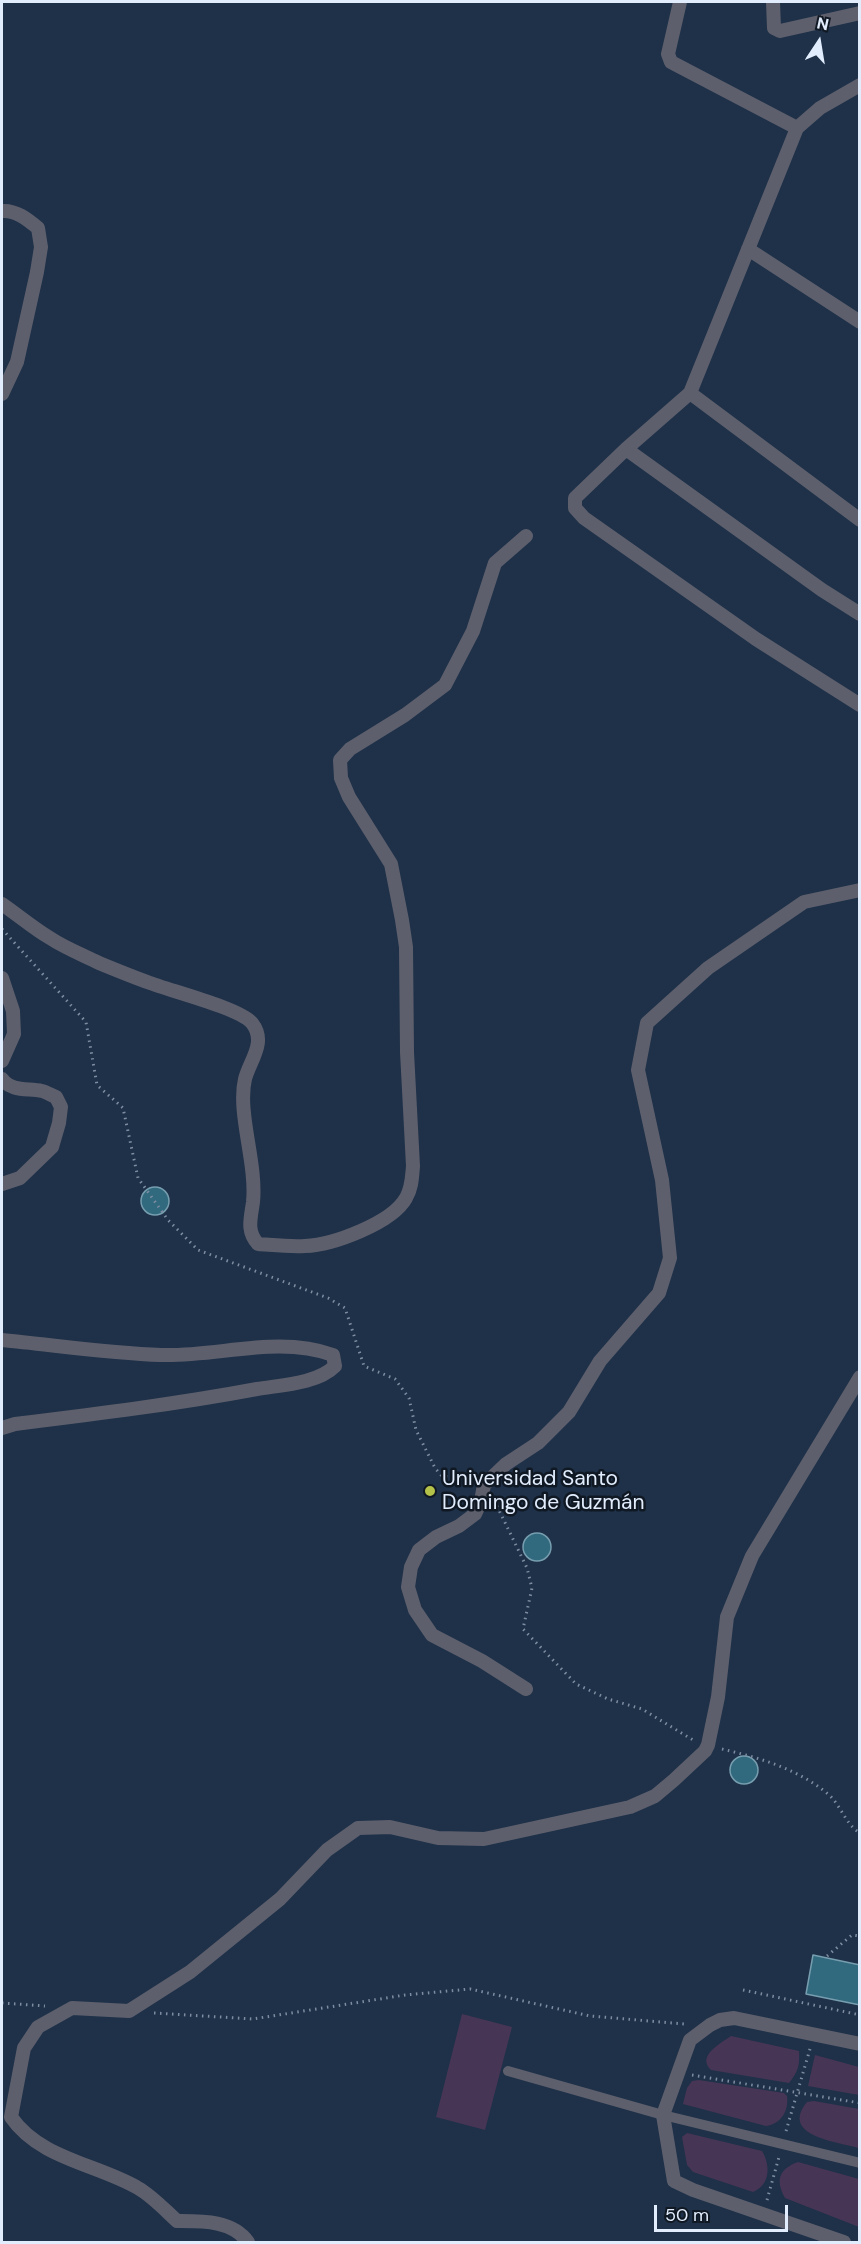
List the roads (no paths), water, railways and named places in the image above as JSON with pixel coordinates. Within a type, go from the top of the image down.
[{"type":"street","points":[[680,2],[668,54],[671,62],[797,128]]},
{"type":"street","points":[[773,2],[774,28],[780,32],[860,13]]},
{"type":"street","points":[[860,85],[820,108],[797,128],[690,393],[575,498],[575,508],[584,518],[756,639],[860,705]]},
{"type":"street","points":[[2,212],[9,211],[25,217],[38,228],[41,247],[17,362],[2,394]]},
{"type":"street","points":[[748,249],[860,322]]},
{"type":"street","points":[[690,393],[860,519]]},
{"type":"street","points":[[626,449],[822,590],[860,614]]},
{"type":"street","points":[[2,904],[52,940],[100,963],[147,982],[235,1012],[252,1023],[259,1040],[245,1078],[243,1098],[253,1175],[253,1200],[249,1222],[251,1236],[258,1244],[305,1246],[344,1238],[390,1215],[405,1199],[412,1184],[406,946],[391,864],[349,797],[341,778],[340,760],[350,749],[405,715],[445,685],[473,631],[495,563],[526,536]]},
{"type":"street","points":[[526,1689],[482,1661],[432,1635],[416,1610],[408,1587],[411,1567],[419,1550],[475,1514],[481,1501],[484,1485],[506,1464],[538,1443],[569,1412],[600,1361],[659,1293],[670,1258],[662,1180],[638,1070],[647,1023],[708,968],[804,902],[860,890]]},
{"type":"street","points":[[2,978],[13,1011],[14,1034],[2,1060]]},
{"type":"street","points":[[2,1079],[17,1089],[41,1091],[56,1097],[61,1107],[59,1123],[51,1147],[20,1178],[2,1184]]},
{"type":"street","points":[[2,1340],[162,1355],[288,1347],[317,1349],[333,1354],[335,1366],[328,1374],[308,1380],[203,1399],[15,1424],[2,1428]]},
{"type":"street","points":[[248,2242],[241,2232],[210,2221],[177,2221],[141,2189],[112,2174],[42,2145],[21,2131],[11,2117],[24,2048],[38,2027],[72,2008],[129,2011],[190,1972],[280,1899],[327,1850],[358,1828],[390,1827],[438,1838],[484,1839],[630,1807],[662,1791],[708,1745],[718,1697],[727,1617],[752,1556],[860,1377]]},
{"type":"street","points":[[843,2242],[693,2190],[674,2181],[663,2115],[690,2040],[720,2020],[734,2018],[860,2044]]},
{"type":"street","points":[[508,2071],[663,2115],[860,2163]]},
{"type":"place","name":"Universidad Santo Domingo de Guzmán","points":[[430,1491]]}]
